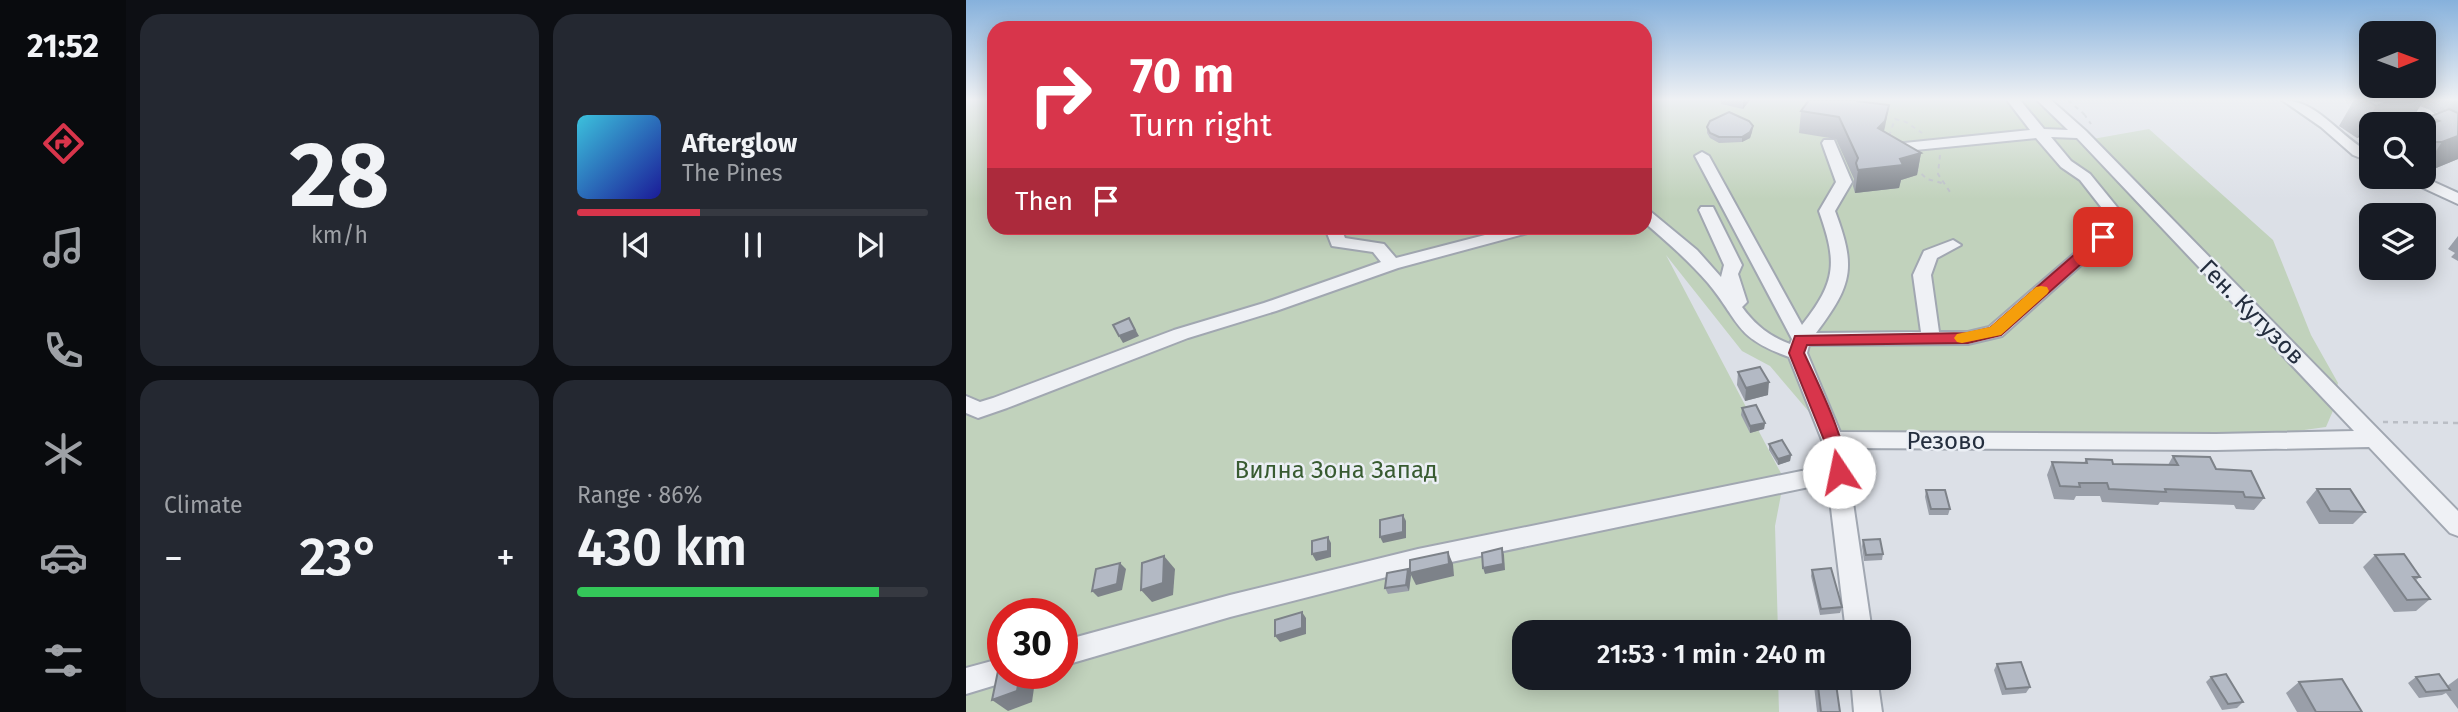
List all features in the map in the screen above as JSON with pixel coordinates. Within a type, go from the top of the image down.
[{"type":"street","points":[[1888,149],[1947,145],[2038,133]]},
{"type":"street","points":[[1652,221],[1691,254],[1716,282],[1747,327],[1769,343],[1799,346],[1968,338],[1995,332],[2103,237],[2110,226],[2113,212],[2085,177],[2066,164],[2040,133]]},
{"type":"street","points":[[2049,133],[2081,134]]},
{"type":"street","points":[[2337,133],[2359,152]]},
{"type":"street","name":"Ген. Кутузов","points":[[2081,134],[2458,526]]},
{"type":"street","points":[[1799,346],[1825,310],[1838,273],[1840,249],[1827,211],[1844,182],[1829,143]]},
{"type":"street","points":[[1702,156],[1799,346],[1833,440],[1857,620]]},
{"type":"street","points":[[2436,189],[2458,199]]},
{"type":"street","points":[[1707,210],[1733,265],[1729,274],[1747,327]]},
{"type":"street","points":[[1336,235],[1338,242],[1378,248],[1392,264]]},
{"type":"street","points":[[966,404],[978,410],[1181,334],[1270,307],[1392,264],[1502,235]]},
{"type":"street","points":[[1931,338],[1922,275],[1930,255],[1953,245]]},
{"type":"street","name":"Резово","points":[[1833,440],[2216,442],[2376,439]]},
{"type":"street","points":[[1078,649],[1230,606],[1418,559],[1839,472]]},
{"type":"street","points":[[966,681],[987,675]]},
{"type":"street","points":[[1865,690],[1868,712]]},
{"type":"path","points":[[1947,145],[1940,149],[1938,167],[1942,183],[1952,195]]},
{"type":"path","points":[[1888,149],[1927,179],[1942,183]]},
{"type":"path","points":[[2359,423],[2458,423]]},
{"type":"green space","name":"Вилна Зона Запад","points":[[966,133],[987,133],[987,235],[1652,235],[1652,133],[2080,133],[2087,140],[2125,133],[2154,133],[2273,240],[2311,335],[2338,383],[2334,395],[2338,399],[2326,427],[2216,442],[1833,440],[1770,366],[1742,351],[1666,255],[1784,479],[1775,526],[1778,620],[1512,620],[1512,690],[1778,690],[1779,712],[966,712]]},
{"type":"building","points":[[1711,133],[1748,133],[1742,137],[1719,137]]},
{"type":"building","points":[[1847,133],[1887,133],[1921,153],[1900,159],[1903,165],[1858,170],[1858,158]]},
{"type":"building","points":[[2436,133],[2458,133],[2458,136],[2436,142]]},
{"type":"building","points":[[1129,318],[1135,330],[1119,336],[1113,325]]},
{"type":"building","points":[[1760,367],[1769,382],[1746,388],[1738,372]]},
{"type":"building","points":[[1756,405],[1765,423],[1750,426],[1742,408]]},
{"type":"building","points":[[1782,440],[1791,455],[1778,459],[1769,444]]},
{"type":"building","points":[[2173,456],[2210,457],[2216,469],[2251,471],[2264,498],[2245,497],[2243,492],[2109,489],[2107,483],[2079,483],[2080,487],[2060,486],[2052,462],[2087,463],[2086,459],[2112,460],[2113,464],[2178,465]]},
{"type":"building","points":[[2317,489],[2350,489],[2365,512],[2330,511]]},
{"type":"building","points":[[1926,490],[1945,490],[1950,509],[1931,509]]},
{"type":"building","points":[[1403,515],[1403,532],[1380,537],[1380,520]]},
{"type":"building","points":[[1328,537],[1328,551],[1312,554],[1312,541]]},
{"type":"building","points":[[1880,539],[1883,554],[1866,555],[1863,540]]},
{"type":"building","points":[[1502,548],[1503,564],[1483,568],[1482,553]]},
{"type":"building","points":[[1448,552],[1449,564],[1410,573],[1410,560]]},
{"type":"building","points":[[2404,554],[2420,577],[2413,577],[2430,599],[2407,600],[2375,555]]},
{"type":"building","points":[[1164,556],[1163,583],[1141,590],[1142,563]]},
{"type":"building","points":[[1120,563],[1117,584],[1092,591],[1096,569]]},
{"type":"building","points":[[1831,568],[1842,607],[1821,609],[1812,570]]},
{"type":"building","points":[[1408,569],[1406,585],[1385,588],[1387,573]]},
{"type":"building","points":[[1302,612],[1302,628],[1275,636],[1275,620]]},
{"type":"building","points":[[2021,662],[2030,687],[2006,689],[1997,664]]},
{"type":"building","points":[[2226,674],[2243,702],[2228,704],[2211,677]]},
{"type":"building","points":[[2439,674],[2450,690],[2426,692],[2416,677]]},
{"type":"building","points":[[2342,679],[2362,712],[2316,712],[2299,682]]},
{"type":"building","points":[[994,689],[1017,689],[1017,691],[992,700]]},
{"type":"building","points":[[1818,690],[1837,690],[1840,712],[1821,712]]},
{"type":"slow traffic","points":[[1962,338],[1995,332],[2041,291]]},
{"type":"route","points":[[1839,472],[1833,440],[1797,353],[1801,340],[1968,338],[1995,332],[2103,237]]}]
